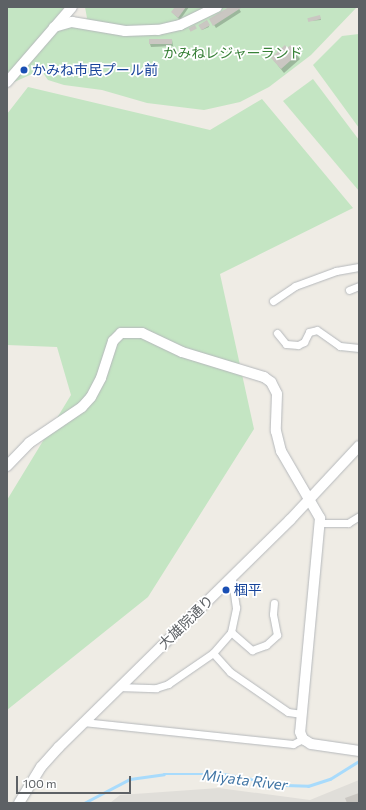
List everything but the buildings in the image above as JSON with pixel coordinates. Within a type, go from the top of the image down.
[{"type":"street","points":[[7,82],[72,7]]},
{"type":"street","points":[[76,7],[78,18],[83,24]]},
{"type":"street","points":[[54,27],[66,22],[125,31],[158,30],[180,25],[217,7]]},
{"type":"street","points":[[273,301],[295,286],[336,271],[359,267]]},
{"type":"street","points":[[349,290],[359,286]]},
{"type":"street","points":[[277,333],[286,344],[298,345],[304,342],[309,332],[316,330],[336,344],[359,348]]},
{"type":"street","points":[[7,466],[29,443],[86,402],[102,378],[113,341],[121,333],[130,331],[142,333],[182,352],[264,377],[271,382],[277,394],[276,431],[279,446],[318,512],[320,523],[300,732],[303,739],[317,746],[359,751]]},
{"type":"street","name":"大雄院通り","points":[[19,803],[41,767],[83,722],[232,578],[359,446]]},
{"type":"street","points":[[320,523],[348,524],[359,516]]},
{"type":"street","points":[[118,687],[156,688],[168,684],[213,652],[231,632],[236,608],[232,578]]},
{"type":"street","points":[[231,632],[252,650],[266,645],[277,635],[273,614],[274,603]]},
{"type":"street","points":[[213,652],[230,672],[288,712],[302,714]]},
{"type":"street","points":[[83,722],[293,744],[303,739]]},
{"type":"shaded area","points":[[359,780],[359,803],[110,803],[120,795],[219,788],[310,800]]},
{"type":"green space","points":[[7,7],[65,7],[7,76]]},
{"type":"green space","name":"かみねレジャーランド","points":[[85,7],[357,7],[311,55],[269,87],[240,102],[204,110],[147,103],[102,90],[64,85],[48,80],[41,70],[12,83],[58,29],[74,26],[87,18]]},
{"type":"green space","points":[[359,34],[359,128],[313,65],[342,36]]},
{"type":"green space","points":[[313,79],[359,140],[359,191],[283,101]]},
{"type":"green space","points":[[28,87],[210,130],[262,99],[353,208],[220,274],[254,429],[148,597],[7,710],[7,500],[71,395],[57,347],[7,345],[7,114]]},
{"type":"waterway","name":"Miyata River","points":[[84,803],[130,779],[164,774],[224,774],[285,785],[308,786],[330,779],[359,761]]},
{"type":"place","name":"かみね市民プール前","points":[[24,70]]},
{"type":"place","name":"椢平","points":[[226,590]]}]
